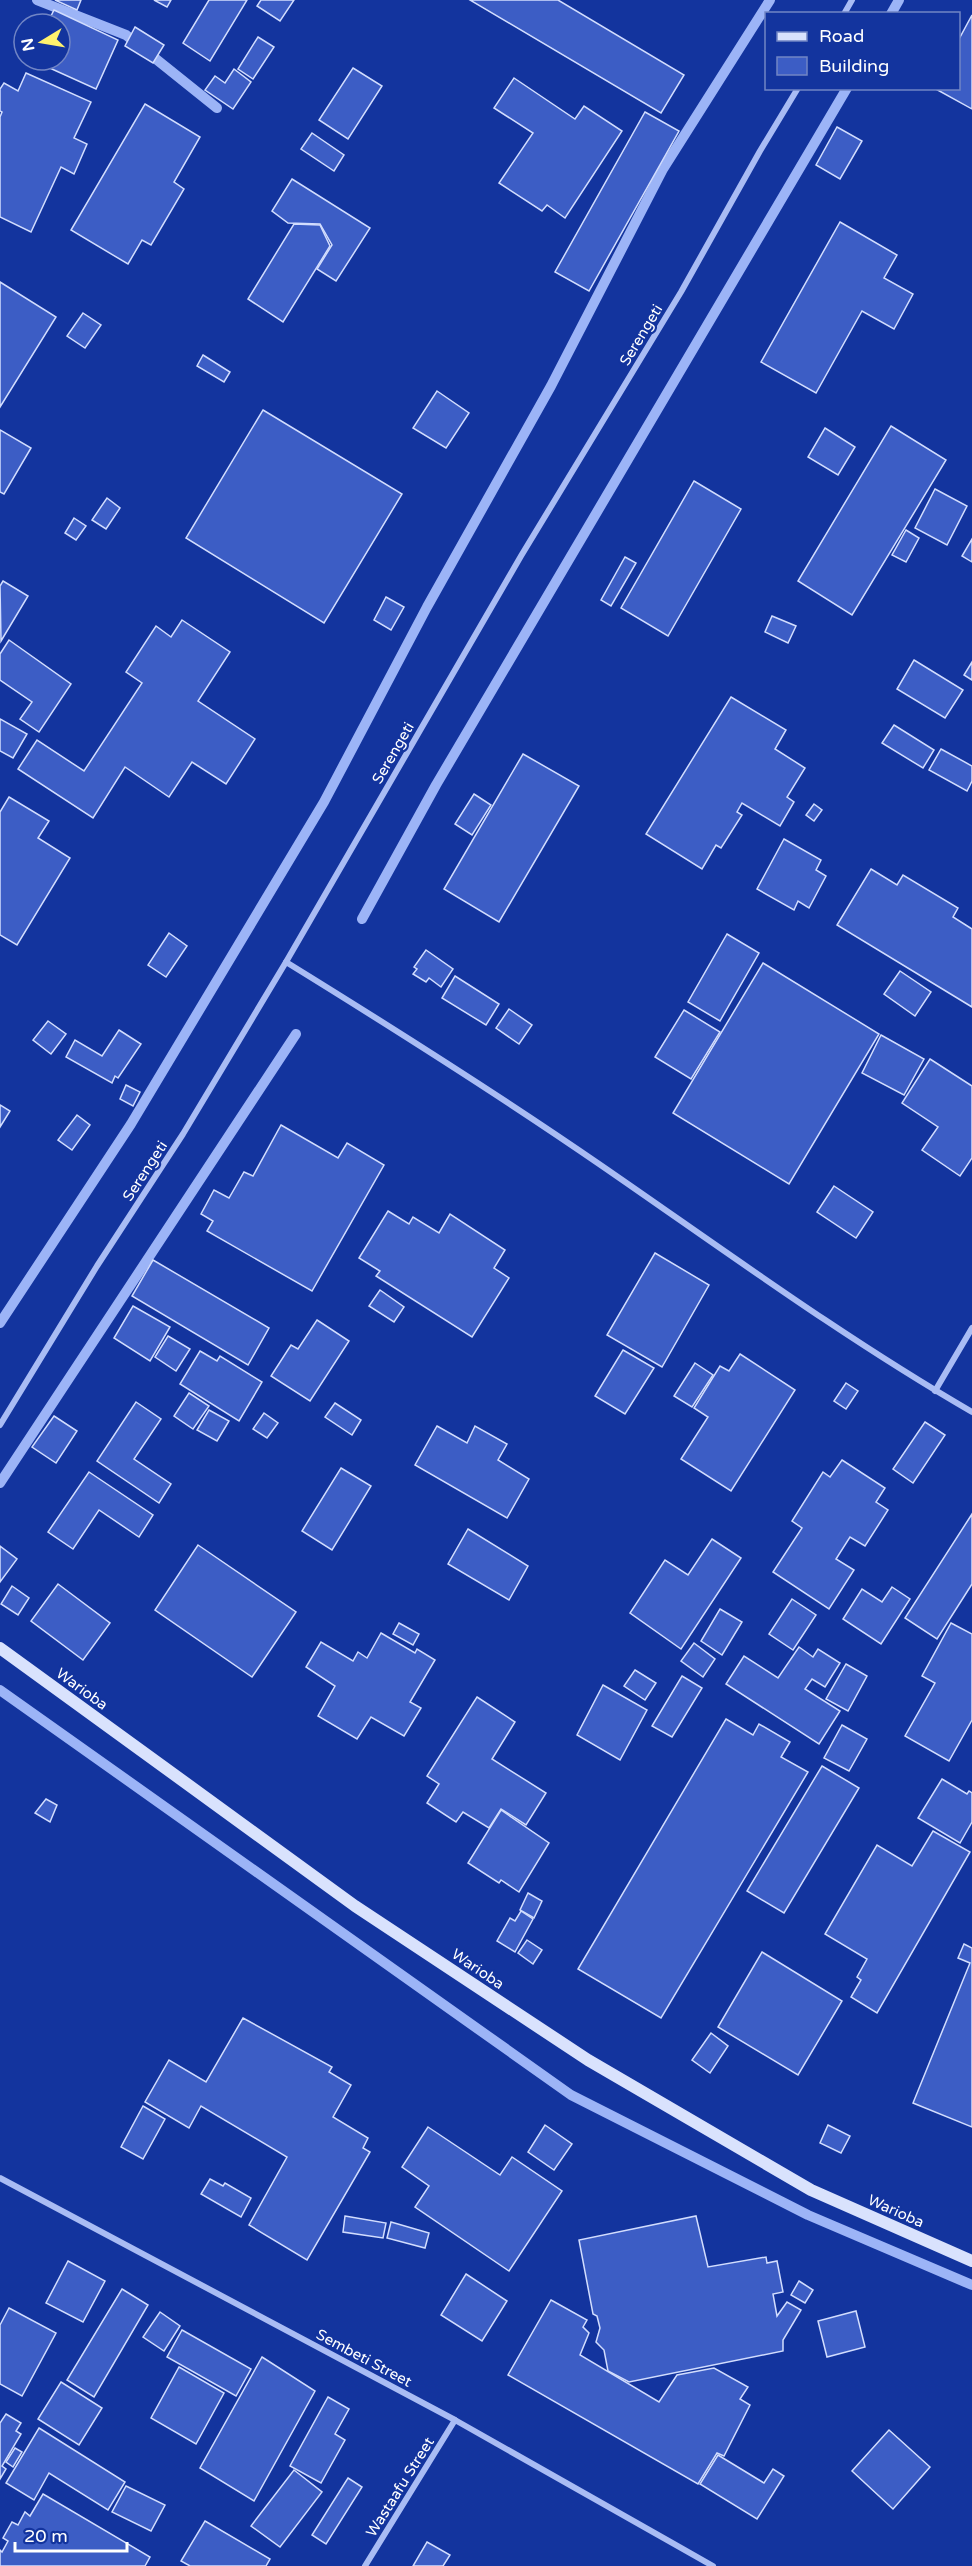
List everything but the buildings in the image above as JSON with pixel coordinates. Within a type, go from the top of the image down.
[{"type":"street","name":"Serengeti","points":[[0,1425],[183,1134],[286,962],[521,556],[681,292],[797,90]]},
{"type":"street","points":[[286,962],[471,1077],[758,1275],[972,1412]]},
{"type":"street","points":[[935,1390],[972,1328]]},
{"type":"street","name":"Warioba","points":[[0,1648],[356,1906],[588,2060],[811,2190],[972,2261]]},
{"type":"street","name":"Sembeti Street","points":[[0,2178],[455,2421],[713,2566]]},
{"type":"street","name":"Wastaafu Street","points":[[365,2566],[455,2421]]},
{"type":"waterway","points":[[37,0],[126,35],[217,108]]},
{"type":"waterway","points":[[0,1323],[131,1124],[324,802],[427,607],[551,386],[663,169],[770,0]]},
{"type":"waterway","points":[[892,12],[899,0]]},
{"type":"waterway","points":[[362,919],[436,785],[846,90]]},
{"type":"waterway","points":[[0,1483],[296,1034]]},
{"type":"waterway","points":[[0,1690],[571,2095],[808,2215],[972,2285]]}]
